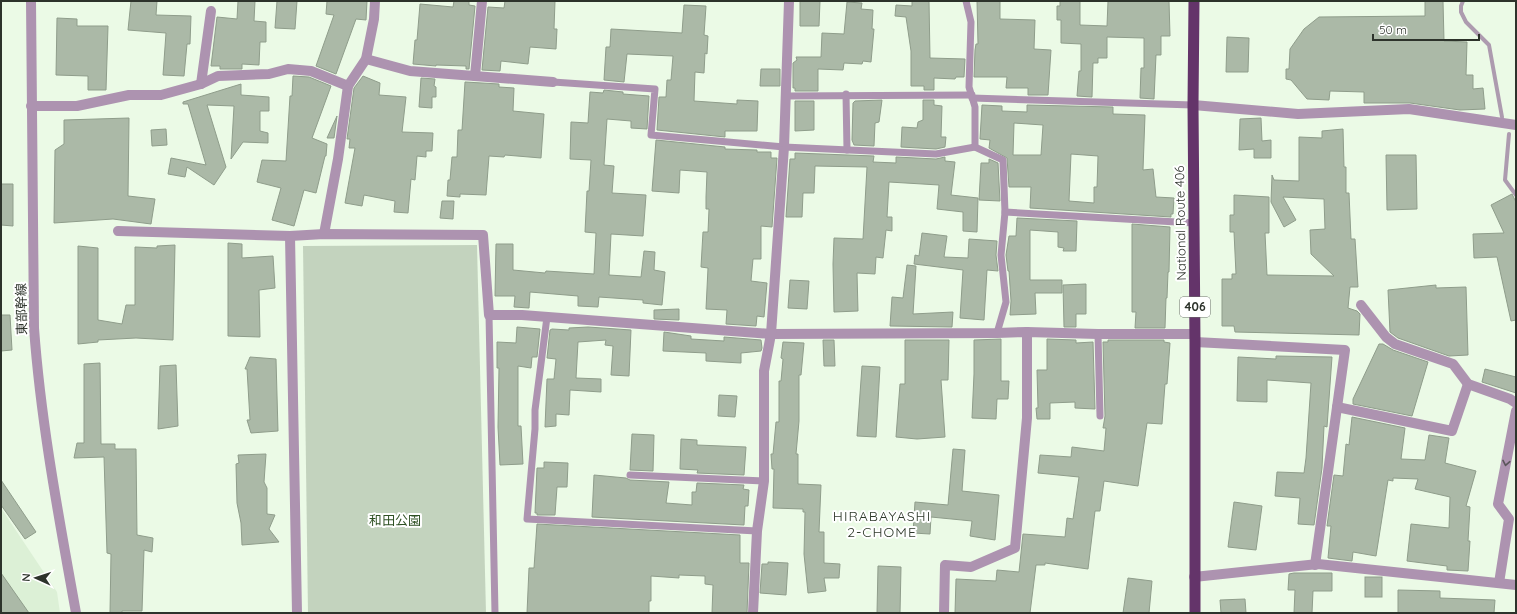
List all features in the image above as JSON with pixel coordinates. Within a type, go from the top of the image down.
[{"type":"highway","name":"National Route 406","points":[[1194,1],[1195,613]]},
{"type":"street","name":"東部幹線","points":[[31,1],[34,328],[38,380],[54,491],[76,613]]},
{"type":"street","points":[[324,234],[338,158],[348,86],[366,59],[374,19],[375,1]]},
{"type":"street","points":[[475,76],[482,1]]},
{"type":"street","points":[[753,613],[757,531],[764,481],[764,371],[771,334],[784,147],[789,1]]},
{"type":"street","points":[[201,84],[211,11]]},
{"type":"street","points":[[366,59],[410,71],[553,82]]},
{"type":"street","points":[[31,106],[77,106],[129,95],[162,95],[201,84],[218,76],[269,74],[288,69],[311,71],[348,86]]},
{"type":"street","points":[[1193,105],[1298,114],[1408,109],[1516,125]]},
{"type":"street","points":[[118,231],[290,236],[324,234],[483,236],[489,315],[522,315],[771,334],[1027,332],[1195,338],[1345,350],[1315,565]]},
{"type":"street","points":[[290,236],[297,613]]},
{"type":"street","points":[[1361,305],[1386,337],[1395,344],[1452,364],[1468,384],[1510,399],[1516,403]]},
{"type":"street","points":[[944,613],[945,565],[972,567],[1015,548],[1027,418],[1027,332]]},
{"type":"street","points":[[1337,407],[1452,431],[1468,384]]},
{"type":"street","points":[[1499,583],[1509,518],[1498,504],[1516,411]]},
{"type":"street","points":[[1194,577],[1315,565],[1516,585]]},
{"type":"lane","points":[[966,1],[971,22],[969,87],[975,107],[975,147]]},
{"type":"lane","points":[[553,82],[655,89],[650,135],[784,147],[936,154],[975,147],[1003,160],[1005,212],[1000,255],[1006,302],[997,333]]},
{"type":"lane","points":[[785,96],[846,94],[1193,105]]},
{"type":"lane","points":[[846,94],[847,150]]},
{"type":"lane","points":[[1005,212],[1194,223]]},
{"type":"lane","points":[[489,315],[495,613]]},
{"type":"lane","points":[[547,317],[535,410],[535,429],[527,519],[757,531]]},
{"type":"lane","points":[[1098,334],[1100,416]]},
{"type":"lane","points":[[630,474],[764,481]]},
{"type":"shaded area","points":[[1,508],[57,592],[60,613],[1,613]]},
{"type":"green space","name":"和田公園","points":[[477,245],[486,613],[308,613],[303,246]]},
{"type":"building","points":[[131,1],[157,1],[156,15],[191,16],[190,44],[187,44],[184,76],[163,75],[166,33],[128,30]]},
{"type":"building","points":[[238,1],[255,1],[254,21],[266,22],[266,42],[260,42],[259,65],[242,64],[242,69],[220,69],[220,66],[211,66],[217,17],[237,19]]},
{"type":"building","points":[[277,1],[297,1],[295,29],[275,28]]},
{"type":"building","points":[[327,1],[367,1],[366,20],[356,19],[336,74],[316,66],[334,15],[326,14]]},
{"type":"building","points":[[454,1],[469,1],[469,5],[475,6],[469,69],[466,69],[466,66],[413,64],[420,4],[453,7]]},
{"type":"building","points":[[505,1],[555,1],[554,29],[557,29],[556,49],[530,47],[528,64],[501,61],[500,71],[482,70],[488,7],[504,8]]},
{"type":"building","points":[[800,1],[820,1],[819,26],[800,26]]},
{"type":"building","points":[[912,1],[929,1],[930,58],[965,59],[964,77],[956,77],[955,79],[934,78],[934,90],[924,90],[924,86],[911,86],[911,51],[906,17],[895,16],[896,5],[912,6]]},
{"type":"building","points":[[977,1],[1000,1],[1000,19],[1035,20],[1034,49],[1051,50],[1048,95],[1028,95],[1028,88],[1006,88],[1007,77],[974,77],[975,50],[976,44],[978,44]]},
{"type":"building","points":[[1060,1],[1080,1],[1080,25],[1107,26],[1108,1],[1169,1],[1170,36],[1161,36],[1161,55],[1156,55],[1154,99],[1140,98],[1141,68],[1144,68],[1144,38],[1107,37],[1107,58],[1098,58],[1098,63],[1093,63],[1092,97],[1077,96],[1079,71],[1081,71],[1081,44],[1061,43],[1061,20],[1057,20],[1057,6],[1060,6]]},
{"type":"building","points":[[1425,1],[1443,1],[1444,41],[1467,42],[1466,75],[1473,75],[1473,89],[1483,88],[1485,109],[1460,110],[1410,103],[1364,103],[1364,92],[1330,91],[1329,100],[1307,99],[1291,80],[1286,79],[1286,69],[1289,69],[1290,49],[1304,29],[1319,17],[1425,16]]},
{"type":"building","points":[[847,2],[862,3],[861,9],[873,10],[872,29],[874,29],[871,62],[863,61],[862,64],[844,63],[843,70],[818,69],[818,91],[795,91],[795,88],[793,88],[793,63],[797,60],[796,57],[821,57],[822,33],[844,34]]},
{"type":"building","points":[[684,5],[706,6],[704,35],[708,36],[707,54],[705,53],[704,73],[695,72],[694,101],[737,104],[737,100],[758,101],[757,131],[725,131],[725,137],[657,130],[659,97],[666,97],[667,80],[671,80],[673,56],[627,54],[624,82],[604,80],[606,47],[610,47],[611,29],[682,33]]},
{"type":"building","points":[[57,18],[77,19],[77,26],[108,26],[106,90],[88,90],[88,76],[56,75]]},
{"type":"building","points":[[1227,37],[1249,38],[1248,72],[1226,72]]},
{"type":"building","points":[[761,69],[780,69],[780,86],[760,86]]},
{"type":"building","points":[[293,76],[309,77],[331,86],[312,138],[327,144],[326,156],[316,193],[304,190],[294,226],[272,220],[281,188],[257,182],[262,160],[286,161],[290,96],[292,96]]},
{"type":"building","points":[[363,76],[380,83],[379,95],[406,97],[402,132],[433,133],[432,151],[426,151],[426,157],[417,156],[415,180],[411,179],[408,213],[394,212],[395,201],[364,195],[362,206],[345,203],[355,148],[349,148],[350,139],[347,139],[354,88]]},
{"type":"building","points":[[421,78],[435,79],[434,86],[436,87],[436,97],[432,97],[432,108],[419,107]]},
{"type":"building","points":[[465,82],[499,84],[499,87],[514,88],[513,111],[544,114],[541,158],[505,155],[504,157],[489,156],[486,195],[460,194],[460,197],[447,196],[452,157],[457,157],[458,130],[462,130]]},
{"type":"building","points":[[241,84],[241,95],[269,97],[269,111],[260,111],[260,131],[268,133],[268,143],[243,142],[231,159],[234,106],[207,105],[226,167],[214,185],[187,167],[185,177],[168,174],[171,158],[206,165],[188,104],[183,104],[183,102]]},
{"type":"building","points":[[604,90],[623,92],[623,94],[649,96],[647,129],[631,128],[631,121],[607,119],[604,165],[614,166],[612,193],[646,195],[643,236],[611,234],[609,275],[641,277],[644,251],[655,252],[654,270],[665,272],[662,305],[643,303],[643,300],[599,297],[598,307],[578,306],[578,296],[530,292],[529,308],[514,307],[515,296],[495,296],[496,244],[513,244],[513,270],[545,273],[546,271],[594,274],[596,233],[585,232],[587,191],[589,191],[591,160],[570,159],[571,122],[588,123],[590,92],[603,93]]},
{"type":"building","points":[[882,100],[879,122],[875,123],[874,146],[854,145],[852,140],[853,103],[855,101]]},
{"type":"building","points":[[923,100],[934,100],[934,105],[942,106],[941,137],[946,137],[945,147],[936,149],[901,147],[902,127],[917,128],[918,122],[923,120]]},
{"type":"building","points":[[795,101],[814,101],[814,130],[795,131]]},
{"type":"building","points":[[982,105],[1002,106],[1002,111],[1027,112],[1027,105],[1113,107],[1113,114],[1145,115],[1143,170],[1153,169],[1156,197],[1174,198],[1173,214],[1171,214],[1171,217],[1030,208],[1031,187],[1009,187],[1007,158],[989,148],[990,140],[980,139]],"holes":[[[1014,123],[1043,125],[1041,155],[1013,155]],[[1071,154],[1098,156],[1097,187],[1094,187],[1094,203],[1069,201]]]},
{"type":"building","points":[[337,116],[334,138],[327,138]]},
{"type":"building","points":[[129,118],[128,196],[155,199],[151,224],[113,219],[54,223],[55,150],[64,144],[64,120]]},
{"type":"building","points":[[1261,118],[1262,141],[1271,140],[1271,158],[1254,158],[1254,149],[1239,150],[1240,119]]},
{"type":"building","points":[[166,129],[167,145],[152,146],[151,130]]},
{"type":"building","points":[[1343,129],[1344,167],[1346,167],[1346,193],[1349,193],[1351,239],[1355,239],[1358,287],[1350,287],[1348,308],[1357,311],[1360,314],[1359,335],[1235,332],[1234,326],[1222,326],[1222,279],[1232,279],[1232,274],[1236,274],[1234,232],[1230,232],[1230,215],[1234,215],[1234,195],[1269,197],[1269,233],[1265,233],[1267,275],[1334,276],[1311,254],[1310,230],[1325,229],[1324,199],[1283,197],[1296,220],[1284,227],[1271,202],[1272,175],[1274,180],[1299,181],[1299,137],[1322,138],[1322,131]]},
{"type":"building","points":[[656,140],[725,147],[725,149],[771,152],[771,158],[777,158],[772,227],[761,226],[761,259],[753,259],[751,281],[767,283],[764,317],[757,316],[756,326],[726,324],[727,310],[706,309],[708,268],[701,267],[703,232],[708,232],[709,209],[706,209],[707,172],[680,170],[679,193],[652,191]]},
{"type":"building","points":[[795,153],[874,156],[873,162],[896,163],[896,157],[936,159],[945,157],[945,161],[955,162],[951,195],[978,198],[977,232],[963,231],[963,212],[937,209],[939,185],[889,182],[887,217],[892,217],[892,231],[886,230],[883,258],[876,257],[875,274],[857,273],[858,311],[834,312],[834,238],[863,239],[867,167],[815,166],[814,193],[803,193],[802,217],[786,217],[790,159],[795,159]]},
{"type":"building","points":[[1386,155],[1416,155],[1417,209],[1387,210]]},
{"type":"building","points":[[989,159],[998,163],[1000,201],[979,200],[981,163],[989,163]]},
{"type":"building","points":[[1,184],[13,184],[13,226],[1,225]]},
{"type":"building","points":[[1512,194],[1516,202],[1516,320],[1511,321],[1497,257],[1474,258],[1473,234],[1504,233],[1491,205]]},
{"type":"building","points":[[442,201],[454,201],[453,219],[440,218]]},
{"type":"building","points":[[1017,218],[1077,221],[1076,251],[1063,251],[1064,248],[1058,247],[1058,232],[1030,230],[1030,280],[1062,280],[1062,293],[1035,293],[1036,314],[1010,315],[1011,301],[1009,271],[1006,255],[1009,236],[1016,236]]},
{"type":"building","points":[[1132,224],[1170,227],[1169,272],[1165,328],[1135,328],[1136,312],[1132,312]]},
{"type":"building","points":[[922,233],[947,236],[944,257],[968,258],[969,239],[997,241],[996,255],[998,271],[987,270],[984,320],[960,318],[963,270],[914,264],[915,255],[919,256]]},
{"type":"building","points":[[228,243],[242,244],[242,258],[273,256],[275,288],[259,290],[260,337],[228,336]]},
{"type":"building","points":[[175,245],[173,340],[136,338],[98,340],[98,342],[78,344],[78,246],[98,248],[98,320],[122,324],[126,305],[135,305],[135,247],[157,248],[157,246]]},
{"type":"building","points":[[907,265],[916,266],[913,314],[953,312],[952,327],[890,326],[892,297],[903,298]]},
{"type":"building","points":[[790,280],[809,281],[807,309],[788,308]]},
{"type":"building","points":[[1086,284],[1086,314],[1076,314],[1076,327],[1064,327],[1063,285]]},
{"type":"building","points":[[1436,285],[1436,288],[1466,287],[1468,355],[1449,356],[1398,338],[1390,332],[1388,290]]},
{"type":"building","points":[[679,309],[679,320],[654,319],[654,310]]},
{"type":"building","points":[[1,315],[10,315],[12,350],[1,351]]},
{"type":"building","points":[[517,327],[540,329],[537,357],[532,357],[531,368],[518,366],[518,426],[521,426],[523,464],[500,465],[498,427],[499,368],[497,368],[497,342],[516,343]]},
{"type":"building","points":[[588,327],[631,330],[629,376],[611,375],[613,346],[605,345],[606,340],[578,342],[576,378],[601,379],[601,392],[570,390],[569,415],[556,414],[556,426],[545,427],[547,379],[554,379],[556,359],[547,358],[550,330],[569,330],[569,328]]},
{"type":"building","points":[[664,332],[691,336],[691,339],[724,341],[724,337],[761,340],[762,348],[761,351],[741,353],[741,363],[706,361],[706,353],[663,351]]},
{"type":"building","points":[[1001,339],[1001,381],[1009,381],[1008,399],[997,399],[996,419],[972,418],[974,340]]},
{"type":"building","points":[[1047,339],[1076,340],[1076,343],[1093,342],[1095,409],[1075,408],[1075,402],[1050,403],[1050,419],[1037,419],[1037,370],[1047,370]]},
{"type":"building","points":[[823,340],[834,340],[835,366],[824,366]]},
{"type":"building","points":[[905,340],[949,340],[948,380],[941,380],[945,437],[917,439],[896,437],[900,384],[905,384]]},
{"type":"building","points":[[1108,340],[1164,340],[1164,342],[1170,343],[1162,424],[1147,423],[1138,486],[1104,481],[1100,511],[1095,511],[1088,569],[1045,563],[1045,565],[1036,565],[1030,613],[955,613],[956,579],[996,581],[997,570],[1019,572],[1023,534],[1065,537],[1067,518],[1073,519],[1079,477],[1038,473],[1040,455],[1071,457],[1072,447],[1104,451],[1106,428],[1103,428],[1105,416],[1103,342],[1108,342]]},
{"type":"building","points":[[783,342],[804,343],[801,375],[799,375],[799,421],[796,454],[798,454],[798,484],[821,485],[819,532],[824,532],[824,563],[840,564],[839,578],[824,578],[826,591],[808,593],[804,554],[805,512],[803,512],[803,509],[773,508],[774,469],[772,469],[771,454],[773,454],[776,422],[779,422],[779,381],[781,381]]},
{"type":"building","points":[[1379,344],[1383,344],[1393,350],[1428,362],[1412,416],[1353,404],[1353,399]]},
{"type":"building","points":[[1276,356],[1332,357],[1327,427],[1324,426],[1322,468],[1314,525],[1298,524],[1300,498],[1275,496],[1277,472],[1304,473],[1311,383],[1267,380],[1267,402],[1237,401],[1238,357],[1276,359]]},
{"type":"building","points":[[250,357],[276,359],[278,431],[251,433],[247,420],[250,420],[247,369],[245,369]]},
{"type":"building","points":[[100,363],[101,444],[115,444],[115,449],[136,449],[137,535],[153,538],[152,552],[144,550],[142,611],[122,611],[122,613],[110,613],[111,554],[107,553],[104,457],[74,458],[77,443],[84,443],[84,364]]},
{"type":"building","points":[[176,365],[178,426],[158,429],[160,366]]},
{"type":"building","points":[[862,366],[880,367],[876,437],[857,436]]},
{"type":"building","points":[[1485,369],[1516,377],[1516,393],[1482,382]]},
{"type":"building","points":[[719,395],[737,396],[735,417],[718,416]]},
{"type":"building","points":[[1352,417],[1405,428],[1401,459],[1425,460],[1429,435],[1449,438],[1445,463],[1476,471],[1466,506],[1470,507],[1468,571],[1447,570],[1447,566],[1407,561],[1411,524],[1449,528],[1450,497],[1415,489],[1418,479],[1393,478],[1393,481],[1388,480],[1376,556],[1353,552],[1352,561],[1328,558],[1331,526],[1327,526],[1334,475],[1343,476],[1346,444],[1349,445]]},
{"type":"building","points":[[632,434],[654,435],[653,471],[630,470]]},
{"type":"building","points":[[681,439],[697,440],[697,445],[746,447],[744,475],[697,473],[698,470],[680,469]]},
{"type":"building","points":[[953,449],[965,450],[962,491],[999,495],[995,540],[970,536],[972,521],[931,517],[930,534],[913,533],[915,502],[948,505]]},
{"type":"building","points":[[266,454],[264,482],[267,488],[267,514],[275,515],[269,529],[279,542],[242,545],[241,523],[237,503],[236,464],[239,463],[238,455]]},
{"type":"building","points":[[544,462],[568,463],[567,487],[557,487],[555,515],[537,515],[537,513],[535,513],[537,468],[544,468]]},
{"type":"building","points":[[594,475],[626,478],[630,480],[669,482],[666,503],[692,505],[692,492],[696,492],[697,483],[744,485],[743,489],[749,490],[748,506],[745,506],[744,525],[592,517]]},
{"type":"building","points":[[1,480],[36,532],[25,539],[1,505]]},
{"type":"building","points":[[1234,502],[1262,506],[1256,550],[1228,547]]},
{"type":"building","points":[[537,524],[740,535],[740,563],[749,563],[747,613],[712,613],[713,585],[705,584],[705,576],[679,575],[679,578],[651,576],[651,601],[649,601],[649,613],[527,613],[529,568],[534,568]]},
{"type":"building","points":[[768,562],[788,563],[786,595],[760,593],[762,564],[768,564]]},
{"type":"building","points":[[878,566],[901,567],[900,613],[877,613]]},
{"type":"building","points":[[1,573],[29,613],[1,613]]},
{"type":"building","points":[[1332,573],[1332,591],[1313,591],[1312,613],[1294,613],[1295,590],[1288,590],[1289,574]]},
{"type":"building","points":[[1365,577],[1382,577],[1382,597],[1365,597]]},
{"type":"building","points":[[1128,578],[1152,581],[1149,613],[1123,613]]},
{"type":"building","points":[[1398,590],[1440,591],[1440,598],[1495,600],[1494,613],[1398,613]]},
{"type":"building","points":[[1245,599],[1246,613],[1221,613],[1220,600]]},
{"type":"waterway","points":[[1463,1],[1461,12],[1466,22],[1489,45],[1502,117]]},
{"type":"waterway","points":[[1509,134],[1505,180],[1516,195]]},
{"type":"district","name":"HIRABAYASHI 2-CHOME","points":[[882,524]]}]
